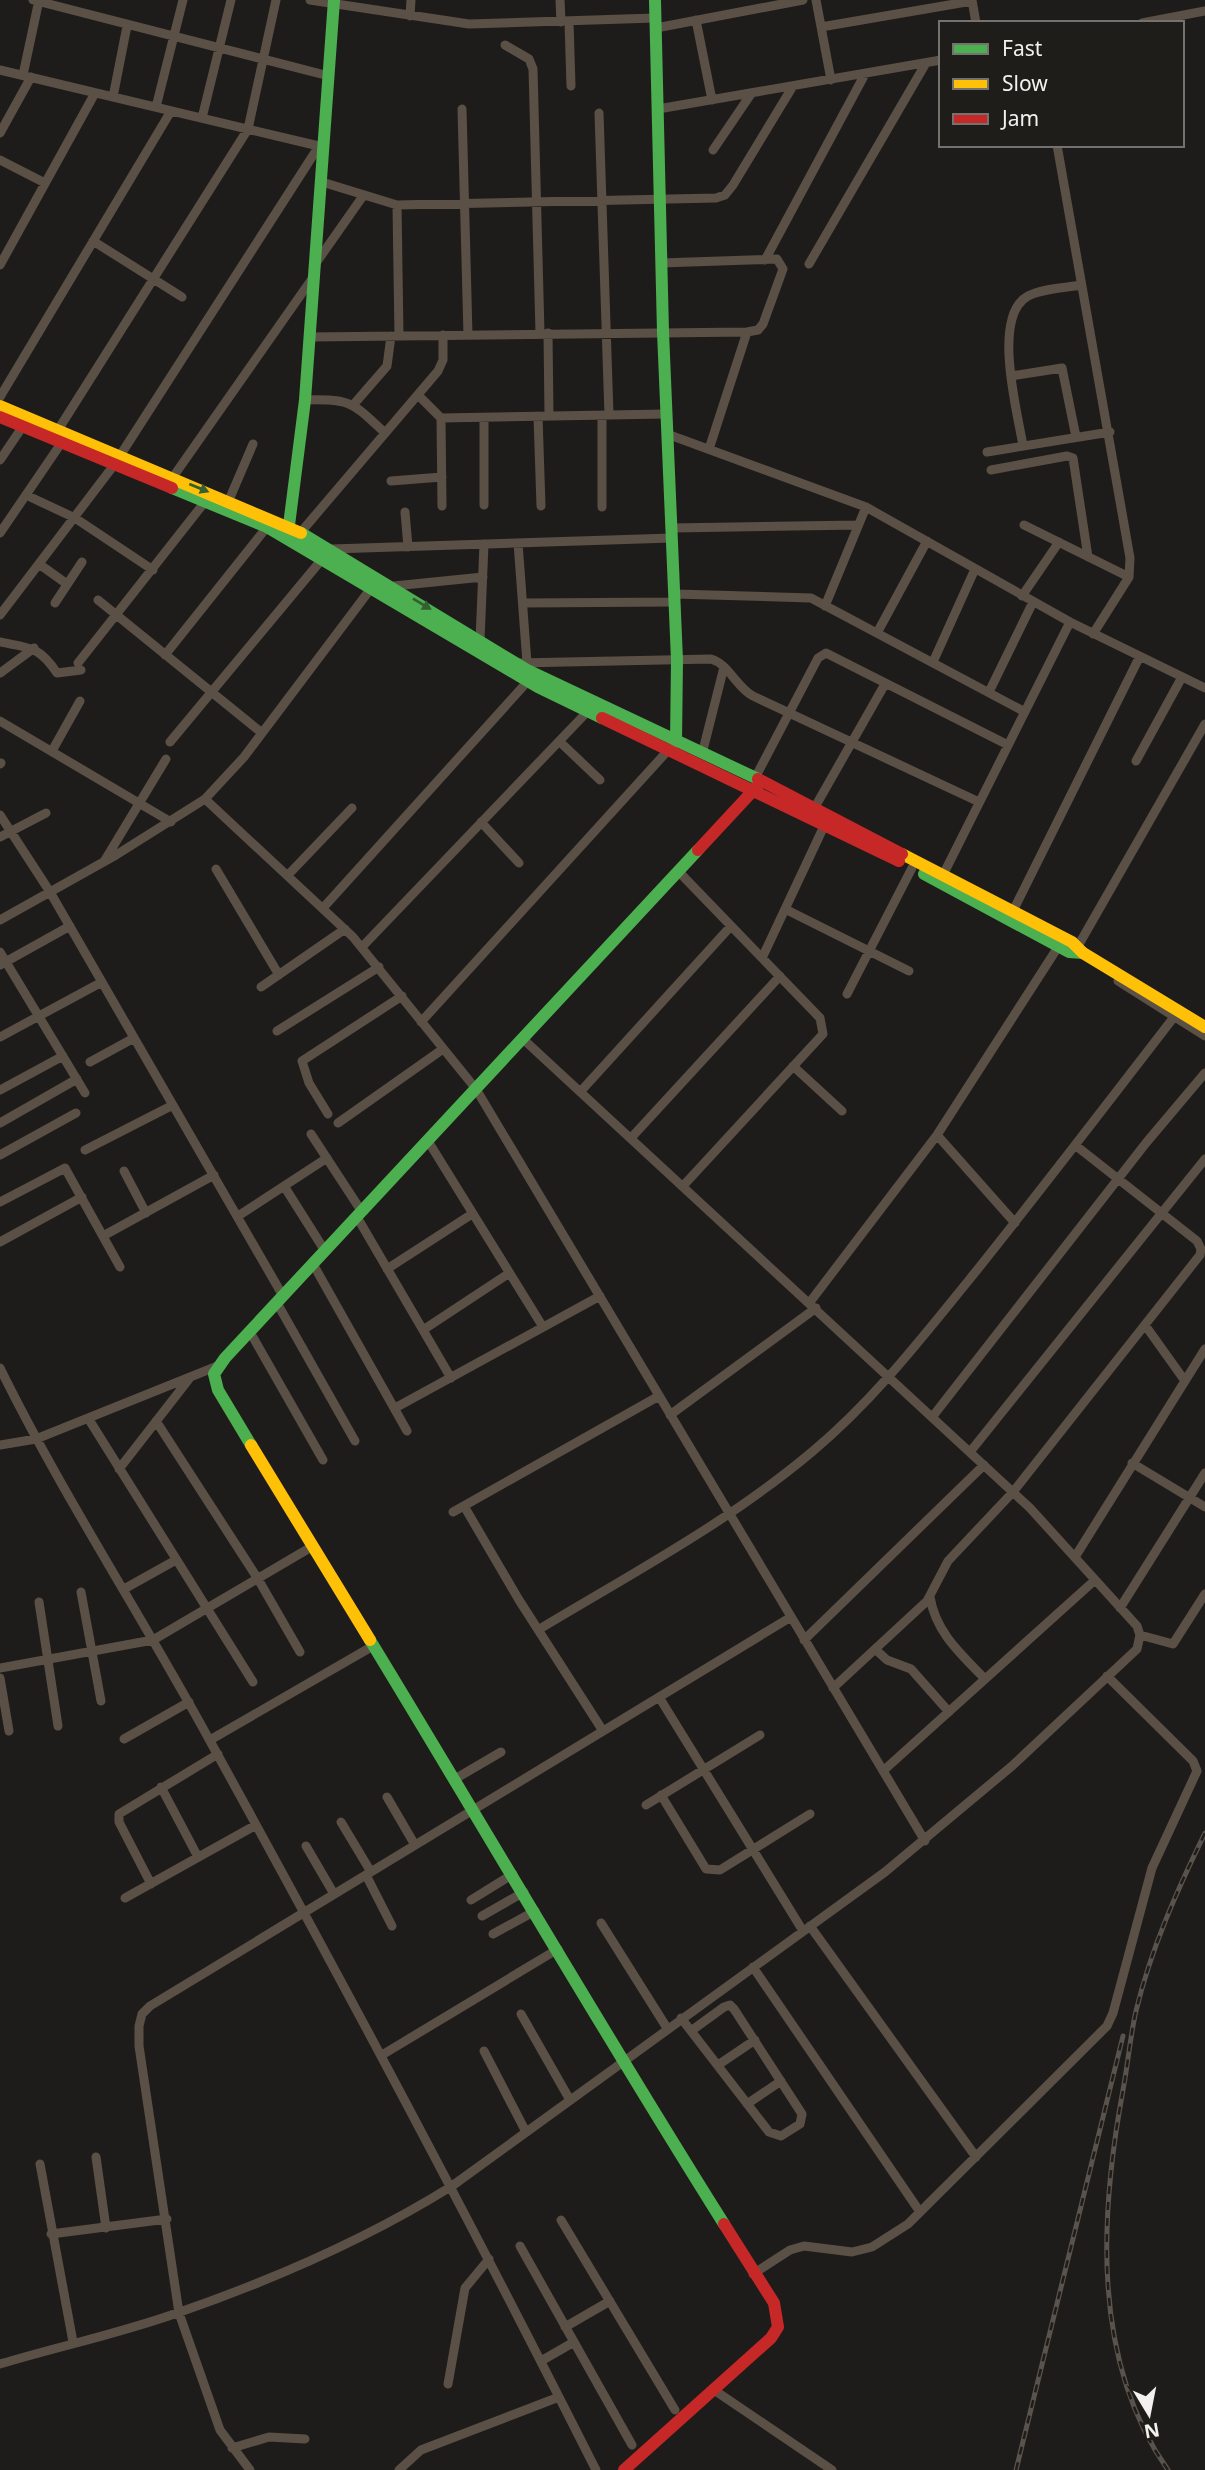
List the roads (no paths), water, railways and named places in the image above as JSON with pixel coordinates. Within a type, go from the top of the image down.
[{"type":"main road","points":[[655,0],[663,332],[677,660],[672,746]]},
{"type":"main road","points":[[292,532],[305,400],[334,3]]},
{"type":"main road","points":[[0,406],[204,503],[267,527],[292,532]]},
{"type":"main road","points":[[0,417],[62,436]]},
{"type":"main road","points":[[117,460],[173,477],[229,500],[292,532],[328,554],[372,587],[528,681],[588,710],[815,807],[1013,911],[1205,1027]]},
{"type":"main road","points":[[328,554],[394,586],[480,640],[672,746],[702,754],[758,783],[825,824],[912,867],[1058,947],[1079,951]]},
{"type":"main road","points":[[624,2470],[771,2338],[778,2326],[774,2303],[622,2062],[524,1892],[218,1390],[214,1374],[280,1299],[679,872],[758,783]]},
{"type":"street","points":[[156,107],[183,0]]},
{"type":"street","points":[[202,118],[231,0]]},
{"type":"street","points":[[0,533],[26,495],[248,129],[276,0]]},
{"type":"street","points":[[310,0],[469,24],[656,23],[696,20],[803,0]]},
{"type":"street","points":[[410,16],[411,0]]},
{"type":"street","points":[[560,0],[565,22],[571,86]]},
{"type":"street","points":[[816,0],[831,80]]},
{"type":"street","points":[[821,27],[972,0],[976,21]]},
{"type":"street","points":[[0,133],[27,76],[37,1],[329,76]]},
{"type":"street","points":[[1152,21],[1205,11]]},
{"type":"street","points":[[696,20],[712,100]]},
{"type":"street","points":[[113,97],[127,26]]},
{"type":"street","points":[[505,45],[532,63],[534,202],[544,333],[541,506]]},
{"type":"street","points":[[658,109],[939,60]]},
{"type":"street","points":[[809,264],[926,63]]},
{"type":"street","points":[[0,70],[322,146],[117,460],[0,615]]},
{"type":"street","points":[[765,260],[865,74]]},
{"type":"street","points":[[322,182],[397,205],[466,205],[725,195],[793,86]]},
{"type":"street","points":[[0,265],[95,93]]},
{"type":"street","points":[[713,150],[751,93]]},
{"type":"street","points":[[462,109],[468,335]]},
{"type":"street","points":[[0,397],[171,111]]},
{"type":"street","points":[[599,113],[606,333],[602,507]]},
{"type":"street","points":[[1057,147],[1110,432],[1130,558],[1129,577],[1093,634]]},
{"type":"street","points":[[0,160],[45,183]]},
{"type":"street","points":[[173,477],[363,196]]},
{"type":"street","points":[[354,404],[387,366],[395,335],[397,205]]},
{"type":"street","points":[[93,241],[182,297]]},
{"type":"street","points":[[310,337],[747,332],[758,330],[763,324],[783,268],[777,259],[661,263]]},
{"type":"street","points":[[1024,446],[1007,348],[1023,299],[1033,294],[1081,285]]},
{"type":"street","points":[[709,449],[747,332]]},
{"type":"street","points":[[292,532],[386,433],[442,366],[443,335]]},
{"type":"street","points":[[1011,376],[1056,366],[1062,368],[1076,438]]},
{"type":"street","points":[[418,395],[441,418],[442,506]]},
{"type":"street","points":[[305,400],[338,400],[354,404],[386,433]]},
{"type":"street","points":[[441,418],[667,414]]},
{"type":"street","points":[[484,418],[484,505]]},
{"type":"street","points":[[0,460],[23,426]]},
{"type":"street","points":[[988,452],[1110,432]]},
{"type":"street","points":[[667,434],[866,507],[1069,622],[1205,688]]},
{"type":"street","points":[[229,500],[253,444]]},
{"type":"street","points":[[992,470],[1067,456],[1073,458],[1088,557]]},
{"type":"street","points":[[391,481],[442,477]]},
{"type":"street","points":[[26,495],[75,519],[153,569]]},
{"type":"street","points":[[0,642],[34,648],[43,654],[57,673],[79,666],[204,503]]},
{"type":"street","points":[[825,606],[866,507]]},
{"type":"street","points":[[405,512],[408,547]]},
{"type":"street","points":[[170,743],[328,554],[408,547],[858,525]]},
{"type":"street","points":[[1024,525],[1129,577]]},
{"type":"street","points":[[165,656],[267,527]]},
{"type":"street","points":[[877,633],[927,541]]},
{"type":"street","points":[[1022,596],[1059,542]]},
{"type":"street","points":[[518,543],[523,603],[522,663],[711,659],[724,667],[744,691],[979,802]]},
{"type":"street","points":[[480,640],[484,544]]},
{"type":"street","points":[[55,603],[82,562]]},
{"type":"street","points":[[39,564],[67,584]]},
{"type":"street","points":[[933,662],[975,569]]},
{"type":"street","points":[[394,586],[483,577]]},
{"type":"street","points":[[0,920],[104,862],[205,799],[223,782],[262,733],[372,587]]},
{"type":"street","points":[[523,603],[675,598],[811,598],[1025,712]]},
{"type":"street","points":[[98,600],[262,733]]},
{"type":"street","points":[[989,692],[1033,602]]},
{"type":"street","points":[[943,874],[1069,622]]},
{"type":"street","points":[[0,673],[34,648]]},
{"type":"street","points":[[758,783],[818,658],[826,653],[1008,745]]},
{"type":"street","points":[[1013,911],[1140,656]]},
{"type":"street","points":[[702,754],[724,667]]},
{"type":"street","points":[[1136,761],[1182,677]]},
{"type":"street","points":[[323,908],[528,681]]},
{"type":"street","points":[[815,807],[885,684]]},
{"type":"street","points":[[52,751],[80,701]]},
{"type":"street","points":[[362,947],[588,710]]},
{"type":"street","points":[[0,721],[172,821]]},
{"type":"street","points":[[1205,724],[1079,951],[1205,1036]]},
{"type":"street","points":[[559,741],[600,780]]},
{"type":"street","points":[[421,1022],[672,746]]},
{"type":"street","points":[[104,862],[166,760]]},
{"type":"street","points":[[205,799],[362,947],[476,1090],[925,1841]]},
{"type":"street","points":[[288,876],[352,808]]},
{"type":"street","points":[[0,837],[46,813]]},
{"type":"street","points":[[0,815],[50,892],[238,1216],[355,1441]]},
{"type":"street","points":[[481,822],[519,863]]},
{"type":"street","points":[[762,958],[825,824]]},
{"type":"street","points":[[847,994],[912,867]]},
{"type":"street","points":[[216,869],[279,975]]},
{"type":"street","points":[[679,872],[823,1022],[823,1034],[683,1186]]},
{"type":"street","points":[[785,909],[909,971]]},
{"type":"street","points":[[3,964],[70,926]]},
{"type":"street","points":[[581,1091],[731,926]]},
{"type":"street","points":[[261,987],[345,929]]},
{"type":"street","points":[[670,1416],[813,1305],[937,1135],[1058,947]]},
{"type":"street","points":[[0,952],[3,964],[39,1016],[85,1093]]},
{"type":"street","points":[[277,1031],[379,967]]},
{"type":"street","points":[[631,1138],[780,975]]},
{"type":"street","points":[[0,1037],[102,982]]},
{"type":"street","points":[[328,1114],[309,1083],[302,1061],[402,996]]},
{"type":"street","points":[[538,1630],[729,1514],[814,1450],[890,1377],[1015,1223],[1174,1017]]},
{"type":"street","points":[[90,1062],[134,1038]]},
{"type":"street","points":[[0,2364],[179,2313],[342,2247],[394,2222],[452,2186],[925,1841],[1012,1766],[1137,1649],[1140,1635],[1137,1626],[1013,1492],[523,1039]]},
{"type":"street","points":[[338,1123],[443,1049]]},
{"type":"street","points":[[0,1090],[63,1056]]},
{"type":"street","points":[[793,1066],[842,1111]]},
{"type":"street","points":[[933,1416],[1205,1073]]},
{"type":"street","points":[[0,1123],[77,1079]]},
{"type":"street","points":[[85,1150],[173,1105]]},
{"type":"street","points":[[0,1155],[76,1113]]},
{"type":"street","points":[[311,1134],[360,1214],[387,1269],[451,1378]]},
{"type":"street","points":[[937,1135],[1015,1223]]},
{"type":"street","points":[[428,1141],[543,1327]]},
{"type":"street","points":[[833,1688],[930,1597],[948,1561],[1013,1492],[1145,1325],[1201,1249],[1197,1241],[1161,1216],[1075,1145]]},
{"type":"street","points":[[238,1216],[327,1158]]},
{"type":"street","points":[[970,1452],[1205,1159]]},
{"type":"street","points":[[0,1202],[64,1168],[120,1267]]},
{"type":"street","points":[[124,1171],[146,1213]]},
{"type":"street","points":[[103,1236],[214,1175]]},
{"type":"street","points":[[284,1186],[325,1251]]},
{"type":"street","points":[[0,1242],[82,1197]]},
{"type":"street","points":[[387,1269],[472,1214]]},
{"type":"street","points":[[313,1264],[407,1431]]},
{"type":"street","points":[[423,1330],[508,1274]]},
{"type":"street","points":[[395,1408],[600,1296]]},
{"type":"street","points":[[1145,1325],[1185,1381]]},
{"type":"street","points":[[250,1332],[323,1460]]},
{"type":"street","points":[[1075,1557],[1205,1349]]},
{"type":"street","points":[[0,1446],[36,1439],[220,1365]]},
{"type":"street","points":[[0,1368],[36,1439],[189,1702],[382,2055],[452,2186],[596,2470]]},
{"type":"street","points":[[119,1469],[190,1377]]},
{"type":"street","points":[[453,1512],[659,1396]]},
{"type":"street","points":[[88,1418],[253,1682]]},
{"type":"street","points":[[156,1421],[258,1579],[300,1652]]},
{"type":"street","points":[[1132,1463],[1205,1507]]},
{"type":"street","points":[[804,1640],[984,1465]]},
{"type":"street","points":[[1120,1608],[1205,1473]]},
{"type":"street","points":[[464,1506],[538,1630],[603,1731]]},
{"type":"street","points":[[0,1668],[153,1640],[313,1546]]},
{"type":"street","points":[[124,1589],[176,1560]]},
{"type":"street","points":[[883,1771],[1095,1580]]},
{"type":"street","points":[[81,1592],[101,1701]]},
{"type":"street","points":[[1140,1635],[1174,1644],[1205,1594]]},
{"type":"street","points":[[930,1597],[933,1612],[943,1634],[985,1679]]},
{"type":"street","points":[[39,1602],[58,1726]]},
{"type":"street","points":[[250,2470],[220,2430],[179,2313],[139,2046],[142,2014],[150,2006],[791,1617]]},
{"type":"street","points":[[210,1740],[373,1646]]},
{"type":"street","points":[[875,1649],[887,1660],[911,1669],[949,1712]]},
{"type":"street","points":[[754,2274],[790,2250],[804,2246],[852,2252],[872,2247],[908,2224],[1082,2053],[1111,2020],[1152,1868],[1197,1771],[1193,1761],[1107,1676]]},
{"type":"street","points":[[0,1678],[9,1731]]},
{"type":"street","points":[[659,1697],[752,1850],[806,1929],[976,2157]]},
{"type":"street","points":[[124,1739],[189,1702]]},
{"type":"street","points":[[646,1805],[760,1735]]},
{"type":"street","points":[[455,1779],[501,1752]]},
{"type":"street","points":[[151,1884],[118,1818],[121,1811],[218,1754]]},
{"type":"street","points":[[161,1787],[198,1857]]},
{"type":"street","points":[[661,1795],[706,1869],[720,1870],[810,1814]]},
{"type":"street","points":[[387,1797],[415,1845]]},
{"type":"street","points":[[341,1822],[392,1926]]},
{"type":"street","points":[[125,1898],[256,1825]]},
{"type":"street","points":[[306,1846],[334,1894]]},
{"type":"street","points":[[471,1900],[513,1874]]},
{"type":"street","points":[[482,1916],[524,1892]]},
{"type":"street","points":[[493,1934],[535,1911]]},
{"type":"street","points":[[601,1923],[667,2028]]},
{"type":"street","points":[[382,2055],[558,1949]]},
{"type":"street","points":[[753,1967],[920,2212]]},
{"type":"street","points":[[681,2018],[747,2104],[775,2136],[800,2124],[802,2114],[730,2005],[691,2031]]},
{"type":"street","points":[[521,2014],[570,2100]]},
{"type":"street","points":[[718,2065],[755,2040]]},
{"type":"street","points":[[484,2051],[526,2132]]},
{"type":"street","points":[[747,2104],[781,2081]]},
{"type":"street","points":[[96,2157],[106,2228]]},
{"type":"street","points":[[40,2164],[73,2342]]},
{"type":"street","points":[[51,2234],[167,2219]]},
{"type":"street","points":[[561,2220],[675,2410]]},
{"type":"street","points":[[520,2246],[632,2445]]},
{"type":"street","points":[[448,2384],[465,2288],[489,2259]]},
{"type":"street","points":[[565,2327],[610,2301]]},
{"type":"street","points":[[541,2361],[574,2342]]},
{"type":"street","points":[[714,2390],[832,2470]]},
{"type":"street","points":[[399,2470],[421,2450],[559,2397]]},
{"type":"street","points":[[232,2448],[269,2437],[305,2439]]},
{"type":"railway","points":[[1168,2470],[1143,2427],[1125,2382],[1114,2335],[1108,2286],[1107,2236],[1115,2137],[1136,2011],[1166,1920],[1205,1833]]},
{"type":"railway","points":[[1016,2470],[1123,2036]]}]
